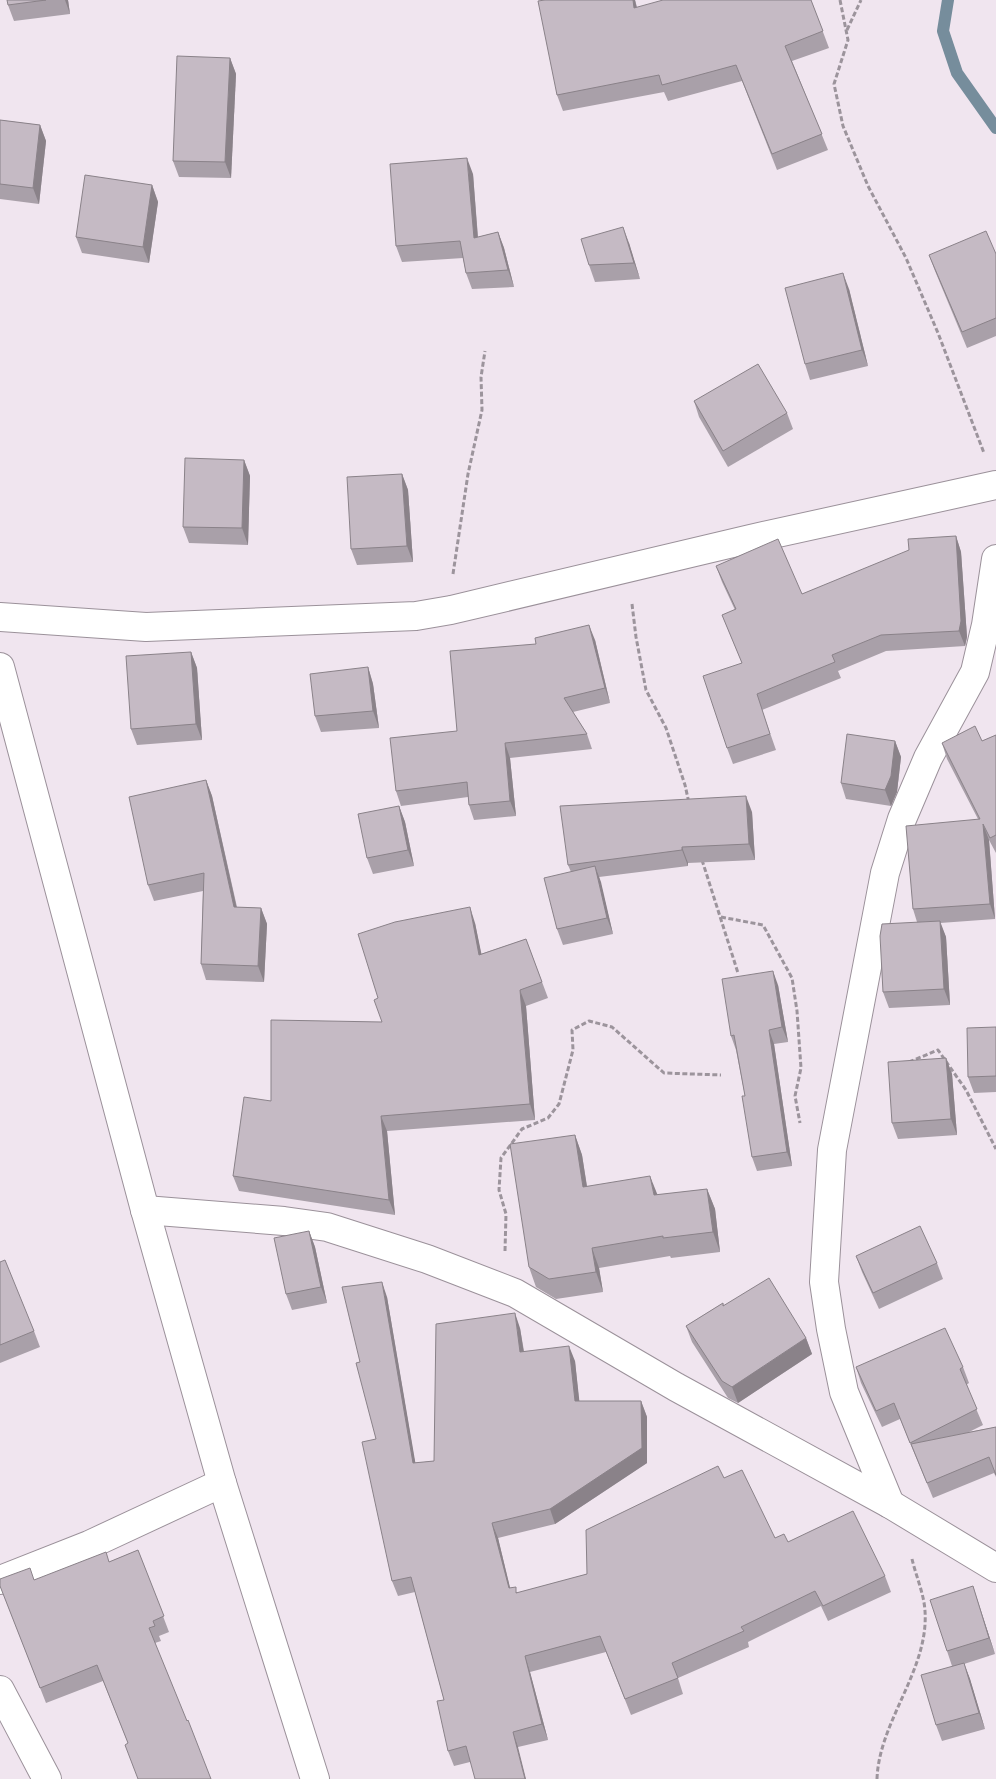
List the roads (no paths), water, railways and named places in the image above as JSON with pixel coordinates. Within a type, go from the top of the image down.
[{"type":"street","points":[[0,617],[146,627],[385,618],[451,610],[622,569],[996,485]]},
{"type":"street","points":[[890,1504],[844,1392],[831,1329],[824,1282],[832,1150],[885,873],[902,819],[928,758],[976,672],[986,625],[996,559]]},
{"type":"street","points":[[0,667],[145,1210],[222,1483],[314,1779]]},
{"type":"street","points":[[145,1210],[284,1221],[327,1227],[427,1259],[515,1293],[676,1387],[890,1504],[996,1568]]},
{"type":"street","points":[[0,1580],[89,1546],[222,1483]]},
{"type":"street","points":[[0,1690],[47,1779]]},
{"type":"waterway","points":[[948,0],[943,31],[957,73],[996,128]]}]
